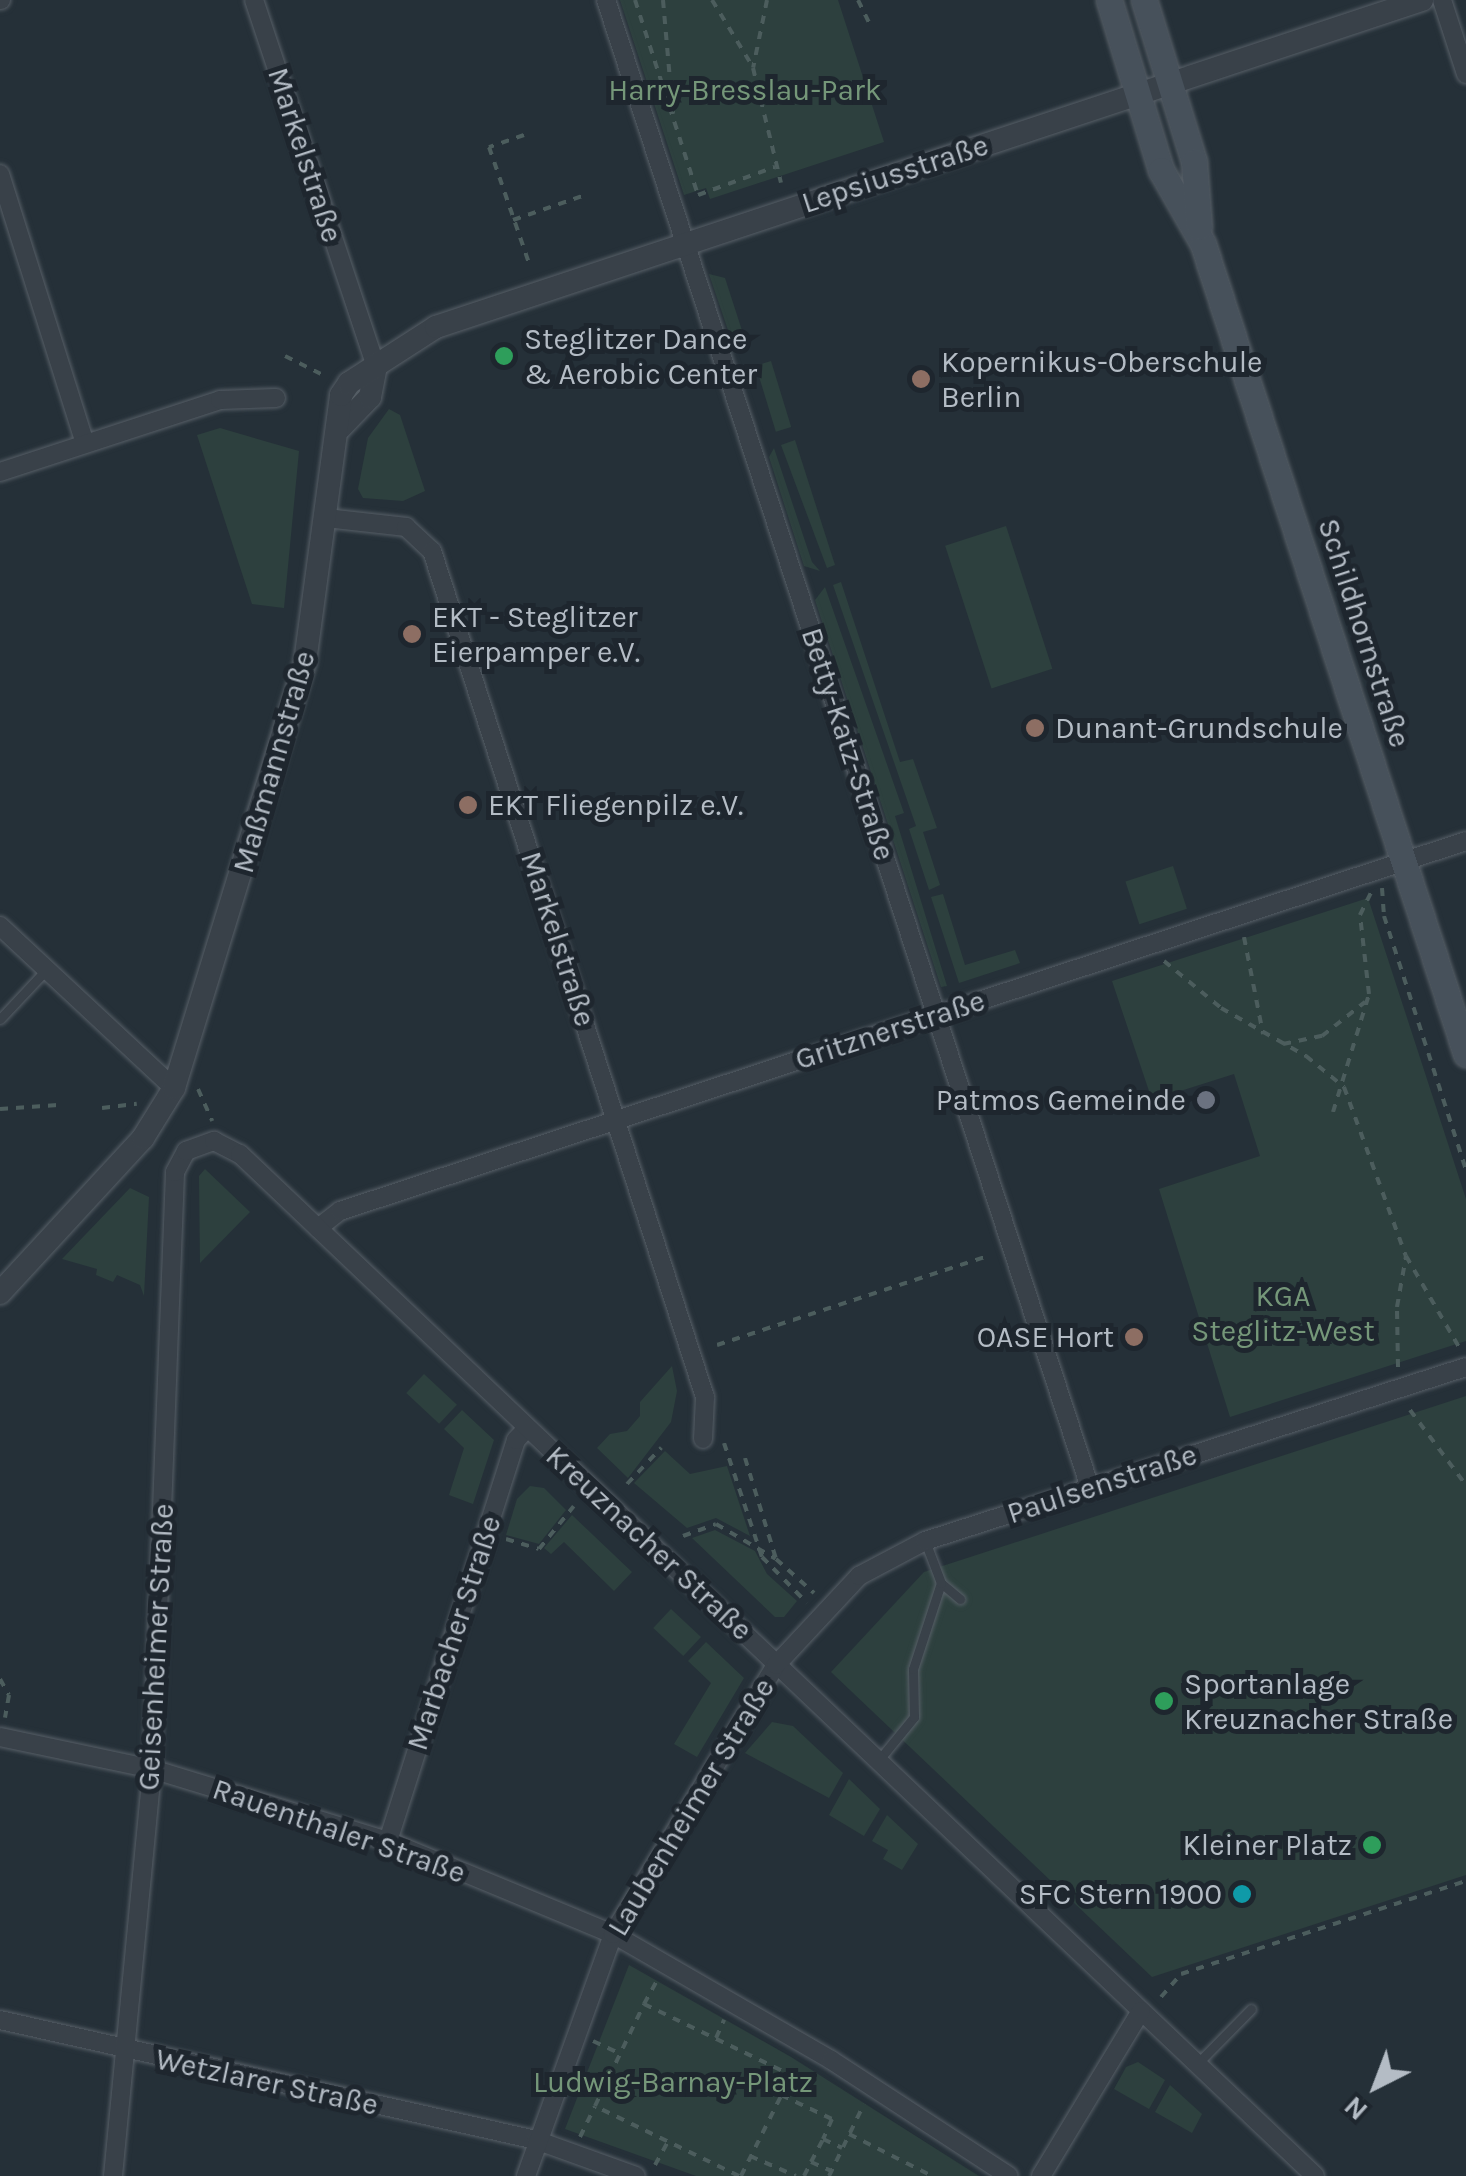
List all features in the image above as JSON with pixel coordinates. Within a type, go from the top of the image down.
[{"type":"main road","name":"Schildhornstraße","points":[[1108,0],[1160,170],[1200,233]]},
{"type":"main road","name":"Schildhornstraße","points":[[1144,0],[1194,162],[1200,233],[1466,1054]]},
{"type":"street","name":"Markelstraße","points":[[254,0],[376,366]]},
{"type":"street","name":"Betty-Katz-Straße","points":[[606,0],[1090,1488]]},
{"type":"street","name":"Lepsiusstraße","points":[[376,366],[436,327],[1422,0]]},
{"type":"street","points":[[1442,0],[1466,74]]},
{"type":"street","points":[[0,174],[85,443]]},
{"type":"street","name":"Maßmannstraße","points":[[0,1293],[143,1138],[174,1088],[304,662],[340,428],[370,397],[376,366]]},
{"type":"street","points":[[0,472],[220,400],[276,398]]},
{"type":"street","name":"Markelstraße","points":[[326,518],[406,527],[432,552],[616,1120],[706,1432]]},
{"type":"street","name":"Gritznerstraße","points":[[318,1228],[340,1211],[1466,842]]},
{"type":"street","points":[[0,926],[174,1088]]},
{"type":"street","name":"Kreuznacher Straße","points":[[214,1140],[240,1154],[1315,2176]]},
{"type":"street","name":"Geisenheimer Straße","points":[[113,2176],[152,1769],[176,1172],[186,1150],[214,1140]]},
{"type":"street","name":"Paulsenstraße","points":[[776,1664],[820,1614],[871,1567],[925,1541],[1466,1367]]},
{"type":"street","name":"Marbacher Straße","points":[[388,1841],[516,1440],[527,1428]]},
{"type":"street","name":"Laubenheimer Straße","points":[[526,2176],[613,1934],[776,1664]]},
{"type":"street","name":"Rauenthaler Straße","points":[[2,1730],[152,1769],[388,1841],[613,1934]]},
{"type":"street","points":[[613,1934],[831,2060],[1010,2176]]},
{"type":"street","points":[[1041,2176],[1141,2012]]},
{"type":"street","name":"Wetzlarer Straße","points":[[0,2020],[126,2052],[536,2140]]},
{"type":"street","points":[[536,2140],[636,2176]]},
{"type":"lane","points":[[0,1019],[47,969]]},
{"type":"lane","points":[[925,1541],[940,1583],[960,1599]]},
{"type":"lane","points":[[878,1761],[914,1717],[913,1668],[940,1583]]},
{"type":"lane","points":[[1197,2064],[1251,2009]]},
{"type":"path","points":[[634,0],[698,195],[775,167]]},
{"type":"path","points":[[663,0],[673,118]]},
{"type":"path","points":[[712,0],[753,68],[781,183]]},
{"type":"path","points":[[753,68],[767,0]]},
{"type":"path","points":[[858,0],[870,25]]},
{"type":"path","points":[[524,136],[488,147],[530,266]]},
{"type":"path","points":[[514,220],[585,195]]},
{"type":"path","points":[[284,356],[331,380]]},
{"type":"path","points":[[1382,888],[1384,916],[1466,1170]]},
{"type":"path","points":[[1333,1112],[1344,1087],[1367,1000],[1370,968],[1360,915],[1372,892]]},
{"type":"path","points":[[1244,934],[1263,1034]]},
{"type":"path","points":[[1163,960],[1263,1034],[1344,1087],[1406,1256],[1459,1348]]},
{"type":"path","points":[[1283,1044],[1322,1036],[1367,1000]]},
{"type":"path","points":[[174,1088],[194,1080],[214,1140]]},
{"type":"path","points":[[0,1108],[58,1104]]},
{"type":"path","points":[[102,1108],[139,1104]]},
{"type":"path","points":[[718,1345],[987,1256]]},
{"type":"path","points":[[1398,1367],[1397,1308],[1406,1256]]},
{"type":"path","points":[[1410,1410],[1466,1485]]},
{"type":"path","points":[[706,1432],[722,1436],[758,1546],[774,1574],[820,1614]]},
{"type":"path","points":[[627,1484],[661,1448]]},
{"type":"path","points":[[745,1458],[776,1559]]},
{"type":"path","points":[[501,1538],[539,1549],[574,1506]]},
{"type":"path","points":[[683,1536],[716,1524],[758,1546],[814,1593]]},
{"type":"path","points":[[0,1679],[9,1695],[2,1730]]},
{"type":"path","points":[[1161,1997],[1181,1974],[1466,1881]]},
{"type":"path","points":[[580,2137],[658,1978]]},
{"type":"path","points":[[644,2004],[791,2074]]},
{"type":"path","points":[[716,2038],[726,2016]]},
{"type":"path","points":[[592,2040],[620,2054]]},
{"type":"path","points":[[596,2106],[740,2176],[800,2058]]},
{"type":"path","points":[[781,2095],[832,2119],[804,2176]]},
{"type":"path","points":[[812,2162],[830,2173],[866,2100]]},
{"type":"path","points":[[849,2134],[932,2176]]},
{"type":"path","points":[[823,2139],[842,2148]]},
{"type":"path","points":[[655,2165],[668,2142]]},
{"type":"path","points":[[750,2156],[796,2176]]},
{"type":"green space","name":"Harry-Bresslau-Park","points":[[620,0],[838,0],[884,142],[710,199],[706,188],[684,195]]},
{"type":"green space","points":[[709,274],[725,278],[748,349],[733,345]]},
{"type":"green space","points":[[771,361],[791,427],[776,432],[756,366]]},
{"type":"green space","points":[[389,409],[400,415],[425,491],[403,501],[363,498],[358,489],[368,438]]},
{"type":"green space","points":[[220,428],[299,451],[284,608],[252,604],[197,435]]},
{"type":"green space","points":[[795,440],[835,565],[827,568],[781,445]]},
{"type":"green space","points":[[774,448],[812,562],[820,571],[804,566],[769,457]]},
{"type":"green space","points":[[1006,526],[1052,669],[991,688],[945,546]]},
{"type":"green space","points":[[841,582],[900,762],[913,759],[937,828],[923,832],[940,885],[929,890],[909,829],[916,826],[833,585]]},
{"type":"green space","points":[[825,587],[904,813],[895,816],[947,986],[941,987],[815,600]]},
{"type":"green space","points":[[1173,866],[1187,909],[1139,924],[1125,881]]},
{"type":"green space","points":[[943,894],[965,965],[1015,950],[1020,963],[959,983],[931,897]]},
{"type":"green space","name":"KGA Steglitz-West","points":[[1368,898],[1466,1199],[1466,1341],[1230,1417],[1159,1189],[1260,1156],[1234,1074],[1152,1100],[1112,981]]},
{"type":"green space","points":[[205,1169],[250,1212],[200,1263],[199,1176]]},
{"type":"green space","points":[[130,1188],[149,1197],[144,1296],[140,1285],[117,1275],[113,1282],[96,1275],[97,1269],[62,1259]]},
{"type":"green space","points":[[672,1366],[677,1391],[671,1422],[628,1478],[597,1448],[610,1434],[627,1431],[640,1416],[640,1402]]},
{"type":"green space","points":[[424,1374],[457,1405],[439,1424],[406,1393]]},
{"type":"green space","name":"Sportanlage Kreuznacher Straße","points":[[1466,1396],[1466,1875],[1152,1977],[831,1672],[924,1572]]},
{"type":"green space","points":[[462,1410],[494,1440],[473,1504],[449,1495],[464,1448],[444,1429]]},
{"type":"green space","points":[[665,1451],[690,1474],[727,1466],[750,1536],[716,1518],[687,1528],[634,1483]]},
{"type":"green space","points":[[530,1486],[544,1488],[566,1510],[539,1544],[506,1535],[517,1499]]},
{"type":"green space","points":[[572,1515],[632,1572],[614,1591],[564,1542],[551,1554],[544,1548]]},
{"type":"green space","points":[[715,1530],[755,1551],[767,1574],[797,1601],[784,1617],[775,1617],[692,1538]]},
{"type":"green space","points":[[671,1609],[701,1637],[683,1656],[653,1628]]},
{"type":"green space","points":[[706,1642],[744,1678],[697,1757],[674,1744],[711,1683],[688,1661]]},
{"type":"green space","points":[[772,1722],[793,1726],[843,1773],[829,1798],[745,1753]]},
{"type":"green space","points":[[849,1779],[880,1809],[864,1836],[829,1815]]},
{"type":"green space","points":[[887,1815],[918,1844],[902,1870],[883,1859],[888,1850],[872,1841]]},
{"type":"green space","name":"Ludwig-Barnay-Platz","points":[[629,1965],[791,2057],[979,2176],[696,2176],[565,2129]]},
{"type":"green space","points":[[1138,2062],[1165,2080],[1149,2109],[1114,2089],[1126,2067]]},
{"type":"green space","points":[[1170,2085],[1202,2114],[1192,2133],[1155,2112]]},
{"type":"place","name":"Steglitzer Dance & Aerobic Center","points":[[504,356]]},
{"type":"place","name":"Kopernikus-Oberschule Berlin","points":[[921,379]]},
{"type":"place","name":"EKT - Steglitzer Eierpamper e.V.","points":[[412,634]]},
{"type":"place","name":"Dunant-Grundschule","points":[[1035,728]]},
{"type":"place","name":"EKT Fliegenpilz e.V.","points":[[468,805]]},
{"type":"place","name":"Patmos Gemeinde","points":[[1206,1100]]},
{"type":"place","name":"OASE Hort","points":[[1134,1337]]},
{"type":"place","name":"Sportanlage Kreuznacher Straße","points":[[1164,1701]]},
{"type":"place","name":"Kleiner Platz","points":[[1372,1845]]},
{"type":"place","name":"SFC Stern 1900","points":[[1242,1894]]}]
